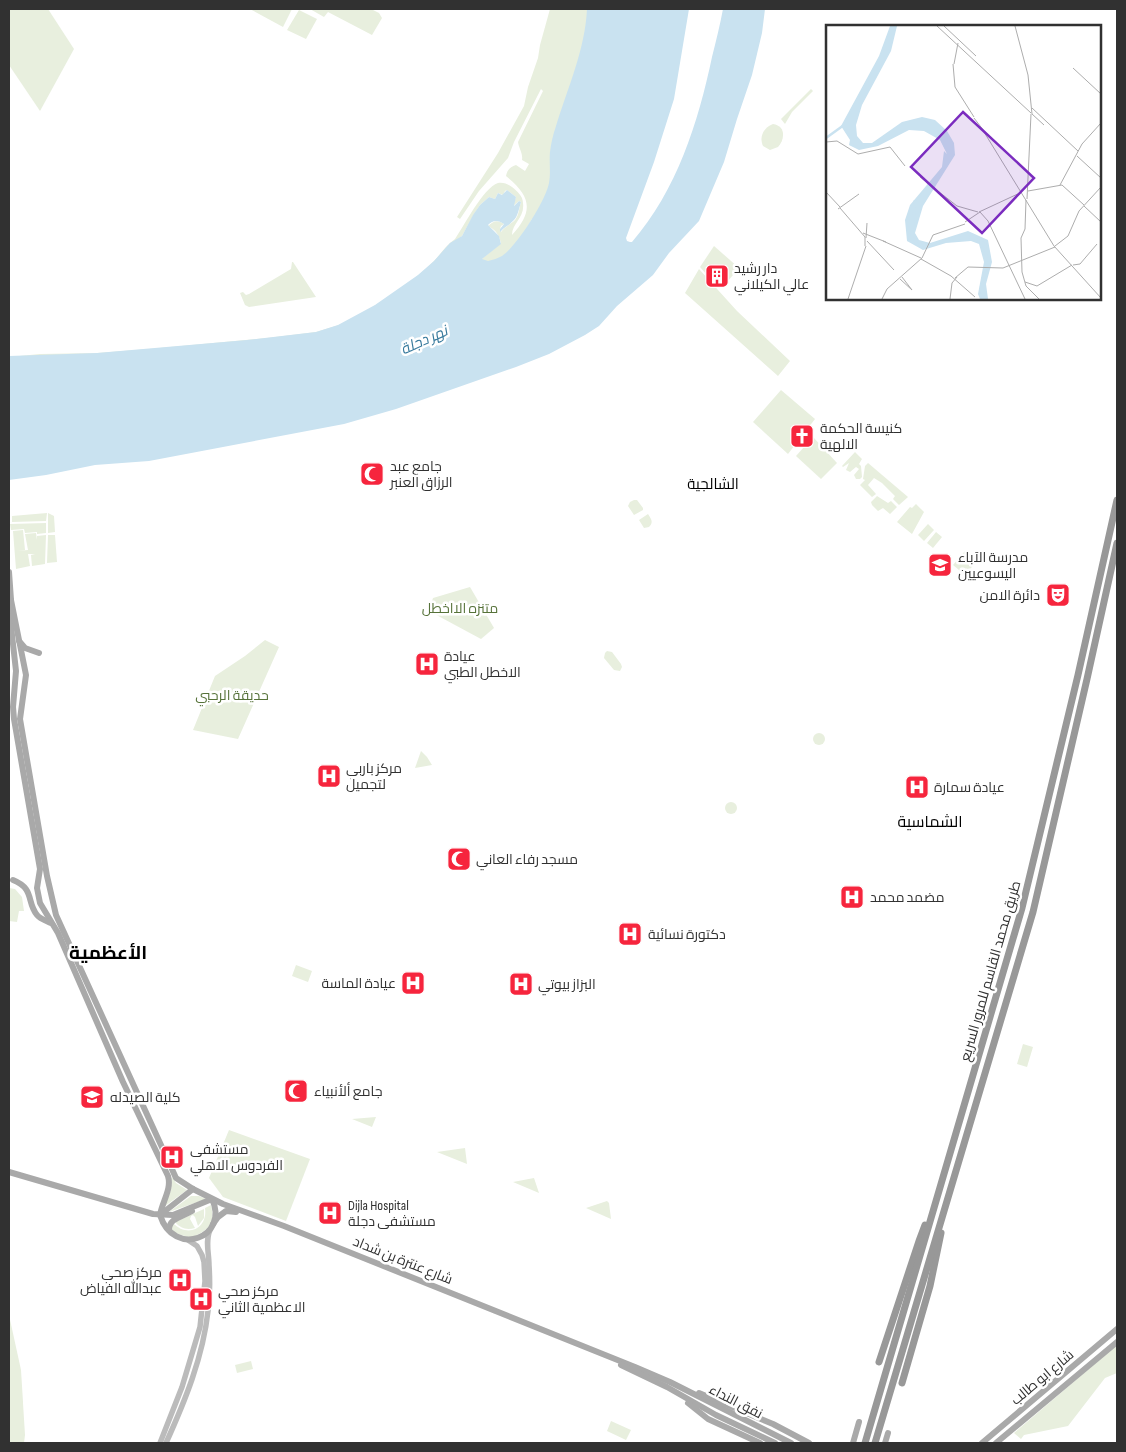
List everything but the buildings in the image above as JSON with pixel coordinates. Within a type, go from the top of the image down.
[{"type":"highway","name":"طريق محمد القاسم للمرور السريع","points":[[865,1443],[1022,908],[1076,683],[1117,500]]},
{"type":"highway","name":"طريق محمد القاسم للمرور السريع","points":[[875,1443],[1033,912],[1088,679],[1117,543]]},
{"type":"highway","points":[[879,1362],[919,1241],[940,1187]]},
{"type":"highway","points":[[902,1383],[934,1267],[949,1194]]},
{"type":"main road","points":[[9,572],[10,618],[16,671],[14,719],[40,869],[38,897],[43,910],[53,924],[169,1179],[160,1215],[169,1232],[197,1246],[204,1262],[205,1281],[200,1327],[182,1388],[160,1443]]},
{"type":"main road","name":"شارع عنترة بن شداد","points":[[11,599],[25,670],[20,719],[56,916],[174,1175],[179,1181],[212,1199],[635,1366],[668,1385]]},
{"type":"main road","points":[[18,639],[26,648],[39,653]]},
{"type":"main road","points":[[16,671],[25,670]]},
{"type":"main road","points":[[16,679],[25,680]]},
{"type":"main road","points":[[9,695],[13,707]]},
{"type":"main road","points":[[13,880],[26,890],[38,916],[53,924]]},
{"type":"main road","points":[[9,1172],[153,1214],[172,1215],[202,1204]]},
{"type":"main road","points":[[160,1215],[193,1189]]},
{"type":"main road","points":[[166,1443],[189,1389],[206,1328],[210,1287],[207,1241],[216,1212],[212,1199],[172,1221],[168,1228],[169,1232]]},
{"type":"main road","name":"شارع عنترة بن شداد","points":[[188,1240],[202,1237],[212,1227],[218,1217],[229,1210],[233,1211],[668,1385]]},
{"type":"main road","name":"شارع ابو طالب","points":[[982,1443],[1117,1329]]},
{"type":"main road","name":"شارع ابو طالب","points":[[996,1443],[1117,1342]]},
{"type":"main road","points":[[668,1385],[708,1419],[760,1443]]},
{"type":"main road","points":[[668,1385],[714,1398],[773,1424],[809,1443]]},
{"type":"main road","name":"نفق النداء","points":[[668,1385],[716,1415],[775,1443]]},
{"type":"main road","name":"نفق النداء","points":[[668,1385],[791,1443]]},
{"type":"main road","points":[[852,1442],[859,1422]]},
{"type":"main road","points":[[885,1443],[888,1433]]},
{"type":"green space","points":[[9,9],[48,9],[74,49],[40,111],[9,65]]},
{"type":"green space","points":[[250,9],[292,9],[283,27]]},
{"type":"green space","points":[[310,9],[371,9],[379,13],[382,18],[372,35],[328,12],[324,17]]},
{"type":"green space","points":[[550,9],[592,9],[590,33],[585,34],[583,41],[588,39],[589,42],[582,57],[585,63],[578,73],[577,83],[570,92],[554,145],[554,183],[537,220],[532,219],[510,256],[498,266],[491,268],[484,267],[478,262],[501,243],[497,233],[488,226],[498,221],[504,224],[501,226],[501,232],[516,218],[521,202],[519,201],[513,206],[516,197],[507,190],[503,195],[498,193],[495,199],[489,197],[480,205],[462,236],[456,242],[455,249],[466,260],[468,266],[419,296],[411,294],[410,296],[415,300],[408,305],[416,303],[432,290],[472,269],[488,274],[455,296],[431,308],[329,342],[268,355],[240,356],[198,365],[179,367],[141,363],[86,362],[40,364],[22,362],[9,357],[149,349],[316,332],[339,325],[358,316],[360,320],[377,309],[381,315],[404,307],[402,305],[383,312],[379,307],[371,308],[411,281],[433,262],[455,239],[480,199],[492,186],[498,183],[507,184],[516,190],[523,200],[522,213],[512,235],[524,218],[527,204],[525,197],[521,190],[506,176],[508,170],[512,167],[516,165],[525,171],[529,164],[522,160],[518,142],[543,91],[541,89],[508,158],[479,191],[460,219],[457,217],[498,153],[524,106]]},
{"type":"green space","points":[[299,10],[317,19],[306,39],[287,30]]},
{"type":"green space","points":[[811,89],[813,91],[792,112],[785,124],[781,119]]},
{"type":"green space","points":[[773,124],[780,127],[783,137],[778,147],[770,150],[763,146],[762,136],[764,130]]},
{"type":"green space","points":[[714,246],[739,268],[719,288],[700,267]]},
{"type":"green space","points":[[292,262],[316,297],[249,307],[245,305],[240,293],[249,294],[291,269]]},
{"type":"green space","points":[[699,269],[737,311],[790,361],[778,376],[685,293]]},
{"type":"green space","points":[[781,390],[815,419],[788,454],[753,422]]},
{"type":"green space","points":[[813,437],[837,463],[821,479],[796,456]]},
{"type":"green space","points":[[855,452],[862,459],[859,464],[862,477],[860,479],[856,479],[854,475],[859,469],[856,467],[850,472],[846,470],[849,463],[842,466]]},
{"type":"green space","points":[[868,463],[908,497],[899,505],[893,499],[895,496],[874,478],[868,485],[876,494],[872,497],[860,485],[865,480],[863,479],[865,466]]},
{"type":"green space","points":[[877,496],[888,503],[891,501],[897,507],[890,514],[883,508],[878,511],[871,502]]},
{"type":"green space","points":[[634,500],[637,500],[643,510],[634,515],[628,506]]},
{"type":"green space","points":[[916,504],[924,512],[912,534],[897,522],[910,507],[912,508]]},
{"type":"green space","points":[[47,513],[46,521],[12,522],[12,516]]},
{"type":"green space","points":[[48,513],[54,516],[55,532],[48,533]]},
{"type":"green space","points":[[648,514],[651,524],[649,527],[644,528],[639,520]]},
{"type":"green space","points":[[46,523],[46,533],[37,534],[37,532],[25,533],[24,529],[11,530],[10,524]]},
{"type":"green space","points":[[928,524],[934,530],[924,541],[918,535]]},
{"type":"green space","points":[[23,530],[25,550],[17,551],[28,550],[25,534],[36,533],[37,540],[37,536],[46,535],[45,564],[32,566],[31,555],[35,554],[28,554],[30,566],[16,569],[13,531]]},
{"type":"green space","points":[[936,532],[942,537],[933,548],[927,543]]},
{"type":"green space","points":[[48,535],[55,535],[57,562],[47,563]]},
{"type":"green space","points":[[965,551],[977,561],[965,575],[953,565]]},
{"type":"green space","name":"متنزه الااخطل","points":[[470,587],[494,628],[481,639],[429,611],[433,598]]},
{"type":"green space","name":"حديقة الرحبي","points":[[265,640],[279,647],[238,739],[193,730],[215,676]]},
{"type":"green space","points":[[607,651],[612,652],[621,664],[620,671],[614,670],[604,658]]},
{"type":"green space","points":[[819,733],[825,739],[819,745],[813,739]]},
{"type":"green space","points":[[421,751],[432,765],[415,768]]},
{"type":"green space","points":[[731,802],[737,808],[731,814],[725,808]]},
{"type":"green space","points":[[9,888],[15,889],[22,897],[24,911],[19,911],[17,922],[9,921]]},
{"type":"green space","points":[[296,965],[312,971],[308,982],[292,976]]},
{"type":"green space","points":[[1023,1044],[1033,1047],[1027,1067],[1017,1064]]},
{"type":"green space","points":[[376,1117],[372,1127],[352,1119]]},
{"type":"green space","points":[[229,1130],[310,1159],[286,1221],[223,1197],[209,1178]]},
{"type":"green space","points":[[465,1148],[467,1164],[437,1152]]},
{"type":"green space","points":[[172,1177],[176,1183],[187,1190],[165,1206],[171,1190]]},
{"type":"green space","points":[[534,1178],[539,1193],[513,1182]]},
{"type":"green space","points":[[191,1196],[199,1196],[206,1199],[169,1212]]},
{"type":"green space","points":[[607,1201],[609,1203],[611,1219],[586,1208]]},
{"type":"green space","points":[[211,1205],[211,1223],[206,1230],[191,1238],[172,1232],[171,1224],[173,1223],[184,1230],[195,1229],[200,1226],[205,1215],[205,1208]]},
{"type":"green space","points":[[204,1209],[204,1218],[198,1226],[195,1217],[191,1216],[190,1219],[195,1228],[184,1228],[175,1222]]},
{"type":"green space","points":[[9,1315],[21,1370],[24,1443],[9,1443]]},
{"type":"green space","points":[[1117,1345],[1117,1373],[1105,1378],[1068,1426],[1024,1435],[1021,1439],[1014,1433]]},
{"type":"green space","points":[[251,1361],[253,1369],[237,1373],[235,1365]]},
{"type":"green space","points":[[611,1421],[631,1430],[626,1440],[607,1431]]},
{"type":"water","name":"نهر دجلة","points":[[587,9],[689,9],[674,99],[654,162],[626,238],[627,241],[632,242],[662,200],[684,155],[700,106],[723,9],[765,9],[762,33],[752,75],[724,162],[699,221],[669,253],[653,275],[617,306],[599,326],[549,354],[516,367],[396,409],[344,424],[149,461],[95,465],[9,480],[9,356],[97,353],[247,340],[316,332],[338,325],[375,305],[418,275],[450,243],[462,236],[480,205],[489,197],[495,199],[498,193],[502,195],[507,190],[516,197],[514,206],[519,201],[521,202],[517,215],[500,232],[504,224],[494,221],[488,225],[499,236],[501,244],[482,259],[488,261],[502,256],[523,233],[547,191],[550,179],[552,139],[579,54],[586,24]]},
{"type":"place","name":"دار رشيد عالي الكيلاني","points":[[717,276]]},
{"type":"place","name":"كنيسة الحكمة الالهية","points":[[802,436]]},
{"type":"place","name":"جامع عبد الرزاق العنبر","points":[[372,474]]},
{"type":"place","name":"مدرسة الآباء اليسوعيين","points":[[940,565]]},
{"type":"place","name":"دائرة الامن","points":[[1058,595]]},
{"type":"place","name":"عيادة الاخطل الطبي","points":[[427,664]]},
{"type":"place","name":"مركز باربي لتجميل","points":[[329,776]]},
{"type":"place","name":"عيادة سمارة","points":[[917,787]]},
{"type":"place","name":"مسجد رفاء العاني","points":[[459,859]]},
{"type":"place","name":"مضمد محمد","points":[[852,897]]},
{"type":"place","name":"دكتورة نسائية","points":[[630,934]]},
{"type":"place","name":"عيادة الماسة","points":[[413,983]]},
{"type":"place","name":"البزاز بيوتي","points":[[521,984]]},
{"type":"place","name":"جامع ألأنبياء","points":[[296,1091]]},
{"type":"place","name":"كلية الصيدله","points":[[92,1097]]},
{"type":"place","name":"مستشفى الفردوس الاهلي","points":[[172,1157]]},
{"type":"place","name":"Dijla Hospital مستشفى دجلة","points":[[330,1213]]},
{"type":"place","name":"مركز صحي عبدالله الفياض","points":[[180,1280]]},
{"type":"place","name":"مركز صحي الاعظمية الثاني","points":[[201,1299]]},
{"type":"district","name":"الشالجية","points":[[713,484]]},
{"type":"district","name":"الشماسية","points":[[930,821]]},
{"type":"district","name":"الأعظمية","points":[[108,952]]}]
